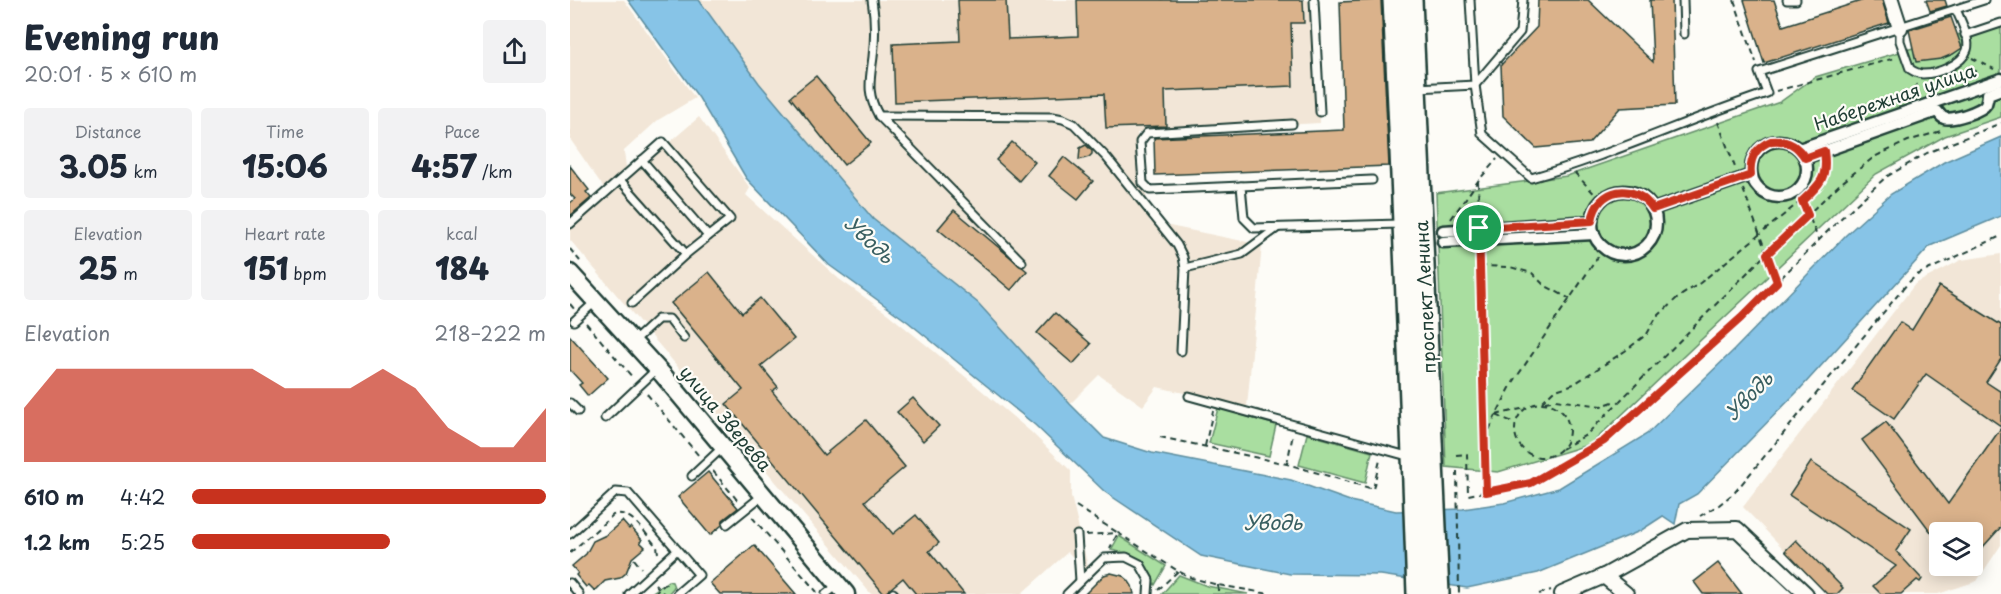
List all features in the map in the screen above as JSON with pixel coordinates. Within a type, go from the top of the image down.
[{"type":"highway","name":"проспект Ленина","points":[[1394,0],[1406,224],[1406,295],[1420,467],[1438,594]]},
{"type":"highway","name":"проспект Ленина","points":[[1410,0],[1415,88],[1420,467],[1419,594]]},
{"type":"street","points":[[1891,0],[1900,28]]},
{"type":"street","name":"Набережная улица","points":[[1802,154],[1986,89],[2001,79]]},
{"type":"street","name":"Набережная улица","points":[[1986,89],[2001,89]]},
{"type":"street","name":"Набережная улица","points":[[1935,107],[1945,118],[1952,119],[1974,112],[1986,104],[1986,89]]},
{"type":"street","name":"Набережная улица","points":[[1802,154],[1824,151],[1935,107]]},
{"type":"street","points":[[1784,141],[1802,154],[1806,174],[1798,189],[1783,196],[1775,196],[1760,189],[1751,175],[1753,157],[1766,144],[1784,141]]},
{"type":"street","points":[[1653,209],[1751,175]]},
{"type":"street","points":[[1629,191],[1644,197],[1653,209],[1657,223],[1650,244],[1631,255],[1617,255],[1604,248],[1594,234],[1592,221],[1595,210],[1601,201],[1614,193],[1629,191]]},
{"type":"street","points":[[1479,234],[1592,221]]},
{"type":"street","points":[[1443,236],[1594,234]]},
{"type":"street","name":"улица Зверева","points":[[570,273],[657,369],[723,447],[837,591]]},
{"type":"street","points":[[1561,591],[1604,576],[1687,530],[1737,529],[1806,594]]},
{"type":"street","points":[[1604,576],[1626,594]]},
{"type":"lane","points":[[872,0],[873,56],[869,77],[872,104],[879,116],[1022,262]]},
{"type":"lane","points":[[1314,0],[1320,112]]},
{"type":"lane","points":[[1470,0],[1475,85],[1482,134],[1532,178],[1569,167],[1767,93],[1760,72],[1984,0]]},
{"type":"lane","points":[[1415,88],[1475,85],[1520,32],[1523,0]]},
{"type":"lane","points":[[1683,0],[1684,34]]},
{"type":"lane","points":[[1787,0],[1796,0]]},
{"type":"lane","points":[[1900,28],[1900,41],[1910,69],[1922,74],[1943,69],[1957,62],[1967,50],[1965,35],[1956,9]]},
{"type":"lane","points":[[1965,35],[2001,24]]},
{"type":"lane","points":[[879,116],[1053,117],[1074,124],[1107,158],[1177,245],[1183,257],[1185,268],[1180,351]]},
{"type":"lane","points":[[1292,124],[1147,133],[1140,142],[1143,183],[1150,189],[1372,180]]},
{"type":"lane","points":[[570,224],[663,142],[730,219],[686,254],[632,303]]},
{"type":"lane","points":[[642,160],[708,237]]},
{"type":"lane","points":[[620,180],[686,254]]},
{"type":"lane","points":[[1241,186],[1244,218],[1254,228],[1406,224]]},
{"type":"lane","points":[[1185,268],[1242,254],[1277,228]]},
{"type":"lane","points":[[577,319],[596,302]]},
{"type":"lane","points":[[633,342],[658,319],[669,319],[684,338]]},
{"type":"lane","points":[[605,418],[657,369]]},
{"type":"lane","points":[[1189,396],[1420,467]]},
{"type":"lane","points":[[570,403],[578,411]]},
{"type":"lane","points":[[692,476],[723,447]]},
{"type":"lane","points":[[570,534],[616,492],[628,493],[699,575],[677,594]]},
{"type":"lane","points":[[727,524],[762,495]]},
{"type":"lane","points":[[1077,535],[1080,581]]},
{"type":"lane","points":[[629,594],[677,549]]},
{"type":"lane","points":[[1067,594],[1104,558],[1126,557],[1140,564],[1149,580],[1148,594]]},
{"type":"lane","points":[[570,583],[579,594]]},
{"type":"path","points":[[1734,0],[1760,72]]},
{"type":"path","points":[[1767,93],[1904,55]]},
{"type":"path","points":[[1980,62],[1991,68]]},
{"type":"path","points":[[1910,96],[1917,84]]},
{"type":"path","points":[[1456,455],[1467,454],[1468,495],[1531,483],[1604,441],[1741,318],[1886,177],[1927,153],[2001,123]]},
{"type":"path","points":[[1720,125],[1777,282]]},
{"type":"path","points":[[1525,408],[1515,423],[1516,441],[1528,453],[1546,457],[1586,435],[1839,185],[1874,157],[1908,141],[1933,135],[1951,127]]},
{"type":"path","points":[[1542,402],[1553,391],[1574,384],[1647,334],[1656,318],[1677,298],[1700,283],[1802,201],[1822,181],[1825,167],[1824,151]]},
{"type":"path","points":[[1443,236],[1478,181],[1503,153]]},
{"type":"path","points":[[1576,174],[1601,201]]},
{"type":"path","points":[[1478,181],[1486,492]]},
{"type":"path","points":[[1798,189],[1819,241]]},
{"type":"path","points":[[1699,517],[1735,492],[1907,284],[1917,275],[2001,236]]},
{"type":"path","points":[[1485,439],[1512,384],[1604,248]]},
{"type":"path","points":[[1480,266],[1510,267],[1532,273],[1544,285],[1569,299]]},
{"type":"path","points":[[570,304],[577,319],[640,386],[819,594]]},
{"type":"path","points":[[1496,415],[1556,400],[1601,406],[1619,400]]},
{"type":"path","points":[[1542,402],[1551,404],[1565,416],[1569,433],[1562,449]]},
{"type":"path","points":[[1204,446],[1214,406]]},
{"type":"path","points":[[1496,415],[1515,423]]},
{"type":"path","points":[[1287,464],[1295,429]]},
{"type":"path","points":[[1160,436],[1287,464],[1373,489],[1381,454]]},
{"type":"path","points":[[1457,471],[1458,594]]},
{"type":"path","points":[[1076,506],[1178,571],[1206,582],[1270,594]]},
{"type":"path","points":[[570,553],[613,515],[625,513],[657,547],[660,559]]},
{"type":"path","points":[[1077,535],[1118,533]]},
{"type":"path","points":[[1104,558],[1118,533]]},
{"type":"path","points":[[589,536],[593,541]]},
{"type":"path","points":[[1154,594],[1178,571]]},
{"type":"path","points":[[654,594],[665,584],[670,590],[666,594]]},
{"type":"path","points":[[1218,585],[1218,594]]},
{"type":"path","points":[[1539,594],[1561,591]]},
{"type":"shaded area","points":[[570,0],[624,0],[695,98],[658,120],[624,151],[626,167],[604,188],[570,139]]},
{"type":"shaded area","points":[[699,0],[1320,0],[1320,123],[1137,133],[1150,222],[1262,245],[1247,407],[1157,387],[1143,406],[1099,375],[1070,404],[978,303],[873,219],[759,83]]},
{"type":"shaded area","points":[[699,117],[750,188],[746,195],[839,279],[888,314],[1031,432],[1071,471],[1071,496],[1090,575],[1068,552],[1021,594],[871,594],[570,240],[570,228]]},
{"type":"shaded area","points":[[2001,254],[2001,545],[1983,572],[1983,522],[1929,522],[1929,576],[1980,576],[1977,581],[1938,594],[1827,594],[1743,507],[1915,284],[1961,260]]},
{"type":"green space","points":[[2001,22],[2001,117],[1945,136],[1876,174],[1591,444],[1498,472],[1446,467],[1436,193],[1567,176],[1780,102],[1815,77]]},
{"type":"green space","points":[[1218,408],[1276,425],[1269,456],[1209,443]]},
{"type":"green space","points":[[1307,434],[1372,452],[1365,483],[1299,465]]},
{"type":"green space","points":[[1119,536],[1166,566],[1155,585],[1138,562],[1126,554],[1111,550]]},
{"type":"green space","points":[[1179,575],[1207,586],[1248,594],[1162,594]]},
{"type":"green space","points":[[668,581],[672,582],[674,587],[668,594],[650,594]]},
{"type":"water","name":"Уводь","points":[[628,0],[699,0],[759,83],[873,219],[978,303],[1104,438],[1152,453],[1291,480],[1350,501],[1396,511],[1463,509],[1504,503],[1559,488],[1647,434],[1734,350],[1846,235],[1891,194],[1944,162],[2001,137],[2001,216],[1930,246],[1800,389],[1697,494],[1679,504],[1675,524],[1663,516],[1640,531],[1538,573],[1467,588],[1381,575],[1290,574],[1201,556],[1105,492],[1035,425],[908,322],[829,265],[746,178],[699,98]]},
{"type":"building","points":[[958,0],[1006,0],[1008,39],[1078,36],[1077,0],[1303,0],[1304,23],[1291,23],[1293,86],[1165,91],[1166,126],[1106,128],[1104,94],[895,102],[893,44],[960,41]]},
{"type":"building","points":[[1381,0],[1389,166],[1155,175],[1154,138],[1344,130],[1340,2]]},
{"type":"building","points":[[1538,0],[1588,0],[1653,62],[1650,0],[1672,0],[1675,105],[1620,108],[1589,143],[1536,148],[1503,116],[1501,65],[1537,27]]},
{"type":"building","points":[[1744,0],[1774,0],[1783,26],[1864,0],[1882,0],[1889,23],[1764,63]]},
{"type":"building","points":[[1926,0],[1945,0],[1947,6],[1930,11]]},
{"type":"building","points":[[1951,17],[1962,48],[1941,59],[1916,62],[1909,30]]},
{"type":"building","points":[[816,76],[871,143],[844,165],[790,97]]},
{"type":"building","points":[[1012,142],[1035,162],[1019,181],[996,160]]},
{"type":"building","points":[[1086,145],[1092,154],[1079,160],[1080,148]]},
{"type":"building","points":[[1064,157],[1093,181],[1078,199],[1049,176]]},
{"type":"building","points":[[570,166],[589,190],[586,192],[591,198],[570,216],[570,203],[575,199],[570,194]]},
{"type":"building","points":[[954,210],[1027,271],[1011,290],[938,229]]},
{"type":"building","points":[[709,272],[742,313],[760,298],[794,339],[761,366],[778,387],[772,391],[824,455],[866,420],[905,467],[865,501],[893,534],[916,515],[939,543],[929,551],[964,594],[916,594],[903,578],[884,594],[726,404],[743,390],[671,303]]},
{"type":"building","points":[[1939,286],[2001,325],[2001,359],[1986,382],[2001,392],[2001,426],[1926,374],[1894,419],[1852,390],[1900,322],[1912,330]]},
{"type":"building","points":[[1055,313],[1091,344],[1073,364],[1037,333]]},
{"type":"building","points":[[570,336],[608,378],[588,396],[579,385],[582,383],[570,370]]},
{"type":"building","points":[[913,398],[939,426],[923,441],[897,412]]},
{"type":"building","points":[[1886,422],[1948,504],[2001,428],[2001,527],[1983,547],[1983,522],[1929,522],[1929,529],[1862,440]]},
{"type":"building","points":[[1811,462],[1911,529],[1896,551],[1922,579],[1920,582],[1917,580],[1901,594],[1881,594],[1873,586],[1896,566],[1789,495]]},
{"type":"building","points":[[708,472],[738,508],[710,535],[678,497]]},
{"type":"building","points":[[622,521],[629,529],[631,527],[645,547],[632,558],[626,573],[620,578],[605,581],[595,591],[589,585],[586,587],[572,566],[586,554],[593,541],[606,535]]},
{"type":"building","points":[[1796,540],[1843,588],[1837,594],[1827,594],[1785,551]]},
{"type":"building","points":[[754,545],[796,594],[720,594],[710,583]]},
{"type":"building","points":[[1718,563],[1742,594],[1703,594],[1694,582]]},
{"type":"building","points":[[1111,573],[1128,580],[1134,594],[1085,594],[1104,575]]},
{"type":"route","points":[[1771,141],[1790,143],[1799,149],[1805,158],[1824,151],[1825,173],[1822,181],[1802,201],[1808,215],[1767,254],[1777,282],[1741,318],[1604,441],[1531,483],[1486,492],[1479,228],[1592,221],[1601,201],[1607,196],[1622,191],[1629,191],[1644,197],[1653,209],[1751,175],[1753,157],[1761,147],[1771,141]]}]
